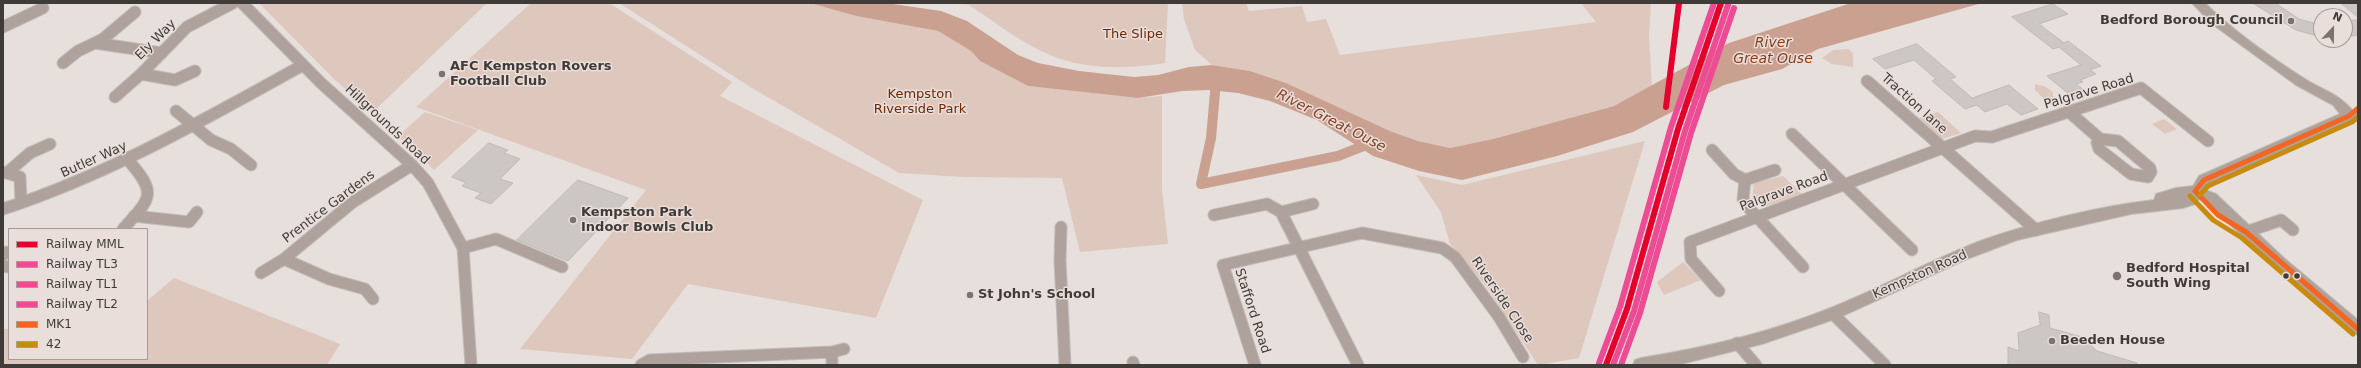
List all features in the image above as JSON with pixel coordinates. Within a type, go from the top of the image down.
[{"type":"main road","points":[[2198,3],[2216,21],[2301,82],[2322,102],[2355,114]]},
{"type":"main road","name":"Kempston Road","points":[[1641,365],[1674,362],[1833,314],[1973,251],[2036,230],[2086,218],[2161,204],[2176,205],[2190,200],[2204,180],[2256,155],[2355,114]]},
{"type":"main road","points":[[2195,191],[2215,214],[2233,228],[2246,232],[2358,329]]},
{"type":"street","name":"Ely Way","points":[[115,97],[141,74],[187,27],[233,3]]},
{"type":"street","name":"Hillgrounds Road","points":[[242,3],[303,65],[412,165],[428,183],[444,208],[463,248],[471,365]]},
{"type":"street","points":[[3,27],[26,13],[43,8]]},
{"type":"street","points":[[63,63],[78,51],[95,43],[135,12]]},
{"type":"street","points":[[95,43],[162,53]]},
{"type":"street","name":"Butler Way","points":[[3,209],[81,182],[128,160],[303,65]]},
{"type":"street","name":"Ely Way","points":[[141,74],[175,80],[195,70]]},
{"type":"street","name":"Traction lane","points":[[1867,81],[1943,149]]},
{"type":"street","name":"Palgrave Road","points":[[1719,291],[1691,259],[1690,242],[1975,136],[1992,137],[2141,88],[2208,140]]},
{"type":"street","points":[[176,111],[192,126],[211,140],[231,149],[251,165]]},
{"type":"street","points":[[2068,112],[2100,139],[2118,141],[2150,168],[2151,172],[2148,177],[2131,174],[2100,149],[2097,143],[2100,139]]},
{"type":"street","points":[[1792,134],[1846,184],[1912,250]]},
{"type":"street","points":[[5,172],[43,145]]},
{"type":"street","points":[[1943,149],[1978,177],[2036,230]]},
{"type":"street","points":[[1712,150],[1734,174],[1745,180],[1775,170]]},
{"type":"street","points":[[124,228],[147,198],[149,189],[147,183],[128,160]]},
{"type":"street","name":"Prentice Gardens","points":[[261,274],[284,259],[353,202],[412,165]]},
{"type":"street","points":[[5,172],[20,178],[21,203]]},
{"type":"street","points":[[1745,180],[1743,199],[1756,217],[1803,267]]},
{"type":"street","points":[[1214,216],[1267,204],[1280,212],[1297,248],[1358,365]]},
{"type":"street","points":[[1280,212],[1314,204]]},
{"type":"street","points":[[134,216],[189,222],[198,212]]},
{"type":"street","points":[[2246,232],[2281,220],[2294,230]]},
{"type":"street","points":[[1061,227],[1060,260],[1065,364]]},
{"type":"street","name":"Riverside Close","points":[[1223,265],[1362,233],[1421,242],[1442,248],[1460,263],[1499,317],[1523,357]]},
{"type":"street","points":[[463,248],[496,239],[522,252],[562,267]]},
{"type":"street","name":"Prentice Gardens","points":[[284,259],[329,280],[365,289],[373,299]]},
{"type":"street","name":"Stafford Road","points":[[1223,265],[1255,365]]},
{"type":"street","points":[[1833,314],[1885,365]]},
{"type":"street","points":[[1737,343],[1756,365]]},
{"type":"street","points":[[641,365],[650,360],[761,360],[832,358],[844,349]]},
{"type":"green space","points":[[259,3],[487,3],[373,112],[335,80]]},
{"type":"green space","points":[[531,3],[609,3],[732,82],[720,96],[923,200],[876,318],[688,284],[632,359],[520,349],[646,190],[416,107]]},
{"type":"green space","name":"Kempston Riverside Park","points":[[619,3],[810,3],[856,16],[938,31],[971,51],[980,61],[1028,86],[1138,98],[1162,96],[1162,189],[1168,244],[1080,252],[1062,178],[964,177],[899,173],[752,88]]},
{"type":"green space","name":"The Slipe","points":[[957,3],[1168,3],[1165,63],[1107,67],[1092,66],[1063,60],[1029,45],[969,5]]},
{"type":"green space","points":[[1182,3],[1246,3],[1249,11],[1302,6],[1307,22],[1326,19],[1340,55],[1596,22],[1581,3],[1651,3],[1649,36],[1652,87],[1614,106],[1493,139],[1450,148],[1418,141],[1390,131],[1286,83],[1250,71],[1212,65],[1195,50],[1184,19]]},
{"type":"green space","points":[[1849,49],[1853,54],[1853,67],[1832,64],[1822,58],[1833,50]]},
{"type":"green space","points":[[2035,84],[2046,87],[2053,92],[2053,99],[2043,98],[2035,90]]},
{"type":"green space","points":[[425,112],[478,130],[434,170],[398,136]]},
{"type":"green space","points":[[1938,112],[1961,133],[1942,139],[1919,118]]},
{"type":"green space","points":[[2164,119],[2177,129],[2165,134],[2152,124]]},
{"type":"green space","points":[[1645,141],[1579,358],[1538,365],[1486,286],[1450,244],[1441,212],[1416,175],[1462,185]]},
{"type":"green space","points":[[1783,176],[1803,195],[1764,207],[1752,199],[1754,183]]},
{"type":"green space","points":[[1683,262],[1701,280],[1664,295],[1657,282]]},
{"type":"green space","points":[[174,278],[340,344],[327,365],[3,365],[3,329],[8,329],[8,360],[148,360],[148,300]]},
{"type":"water","name":"River Great Ouse","points":[[810,3],[886,3],[941,11],[967,21],[1018,55],[1038,63],[1079,71],[1134,77],[1158,75],[1189,67],[1212,65],[1250,71],[1286,83],[1390,131],[1418,141],[1450,148],[1493,139],[1614,106],[1729,43],[1851,3],[1982,3],[1818,49],[1782,69],[1724,85],[1633,132],[1557,156],[1462,180],[1419,171],[1373,156],[1317,120],[1270,101],[1238,93],[1209,90],[1182,91],[1138,98],[1028,86],[980,61],[971,51],[938,31],[856,16]]},
{"type":"building","name":"Bedford Borough Council","points":[[2253,3],[2275,3],[2299,19],[2313,23],[2313,35],[2296,30]]},
{"type":"building","points":[[2341,3],[2358,3],[2358,17],[2353,13],[2353,8],[2347,8]]},
{"type":"building","points":[[2053,4],[2068,14],[2039,24],[2064,43],[2068,41],[2101,66],[2090,70],[2096,74],[2080,80],[2083,82],[2076,84],[2089,94],[2075,99],[2047,76],[2081,65],[2059,47],[2053,49],[2012,17]]},
{"type":"building","points":[[2358,20],[2358,35],[2353,36],[2353,21]]},
{"type":"building","points":[[1917,44],[1956,77],[1950,79],[1972,98],[2009,85],[2038,109],[2021,115],[2007,104],[1985,112],[1977,105],[1965,109],[1932,81],[1936,79],[1914,60],[1885,69],[1873,59]]},
{"type":"building","points":[[489,143],[508,150],[504,153],[520,159],[500,179],[513,183],[491,204],[475,198],[481,193],[462,186],[466,183],[452,177]]},
{"type":"building","name":"Kempston Park Indoor Bowls Club","points":[[578,180],[628,198],[568,261],[517,240]]},
{"type":"building","name":"Beeden House","points":[[2039,312],[2049,315],[2050,328],[2082,337],[2097,351],[2137,363],[2137,365],[2008,365],[2008,347],[2019,351],[2018,333],[2040,325]]},
{"type":"waterway","name":"River Great Ouse","points":[[1216,81],[1211,138],[1201,184],[1338,156],[1371,143]]},
{"type":"rail line","name":"MML","points":[[1666,107],[1679,3]]},
{"type":"rail line","name":"TL1","points":[[1599,363],[1620,307],[1671,127],[1714,3]]},
{"type":"rail line","name":"MML","points":[[1606,365],[1627,309],[1678,129],[1721,3]]},
{"type":"rail line","name":"TL3","points":[[1613,365],[1634,311],[1685,131],[1728,5]]},
{"type":"rail line","name":"TL2","points":[[1621,365],[1640,313],[1691,133],[1734,8]]},
{"type":"transit line","name":"MK1","points":[[2195,191],[2204,180],[2349,116],[2358,108]]},
{"type":"transit line","name":"42","points":[[2200,195],[2208,186],[2352,122],[2358,117]]},
{"type":"transit line","name":"MK1","points":[[2195,191],[2218,215],[2231,225],[2246,232],[2358,329]]},
{"type":"transit line","name":"42","points":[[2190,196],[2201,209],[2220,226],[2242,238],[2353,334]]},
{"type":"place","name":"Bedford Borough Council","points":[[2291,21]]},
{"type":"place","name":"AFC Kempston Rovers Football Club","points":[[442,74]]},
{"type":"place","name":"Kempston Park Indoor Bowls Club","points":[[573,220]]},
{"type":"place","name":"Bedford Hospital South Wing","points":[[2117,276]]},
{"type":"place","name":"St John's School","points":[[970,295]]},
{"type":"place","name":"Beeden House","points":[[2052,341]]}]
